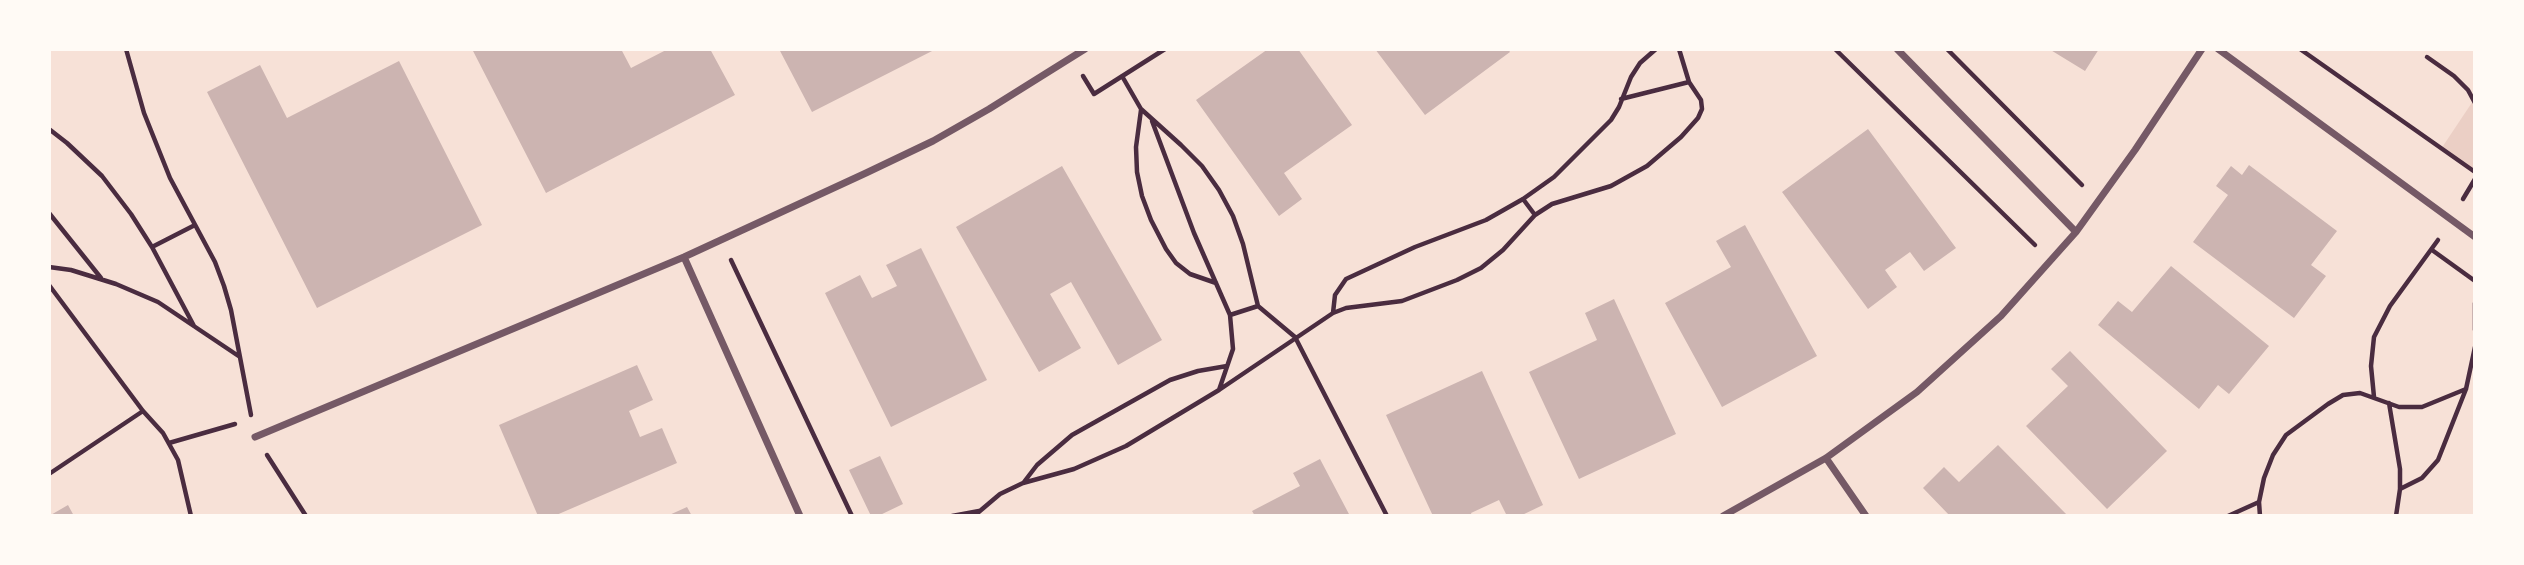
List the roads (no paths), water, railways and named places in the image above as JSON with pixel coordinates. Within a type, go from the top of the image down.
[{"type":"street","points":[[255,437],[684,257],[933,141],[1085,49]]},
{"type":"street","points":[[1896,49],[2076,232]]},
{"type":"street","points":[[1723,516],[1826,458],[1917,392],[2001,316],[2076,232],[2202,49]]},
{"type":"street","points":[[2217,49],[2475,237]]},
{"type":"street","points":[[684,257],[800,516]]},
{"type":"street","points":[[1826,458],[1866,516]]}]
